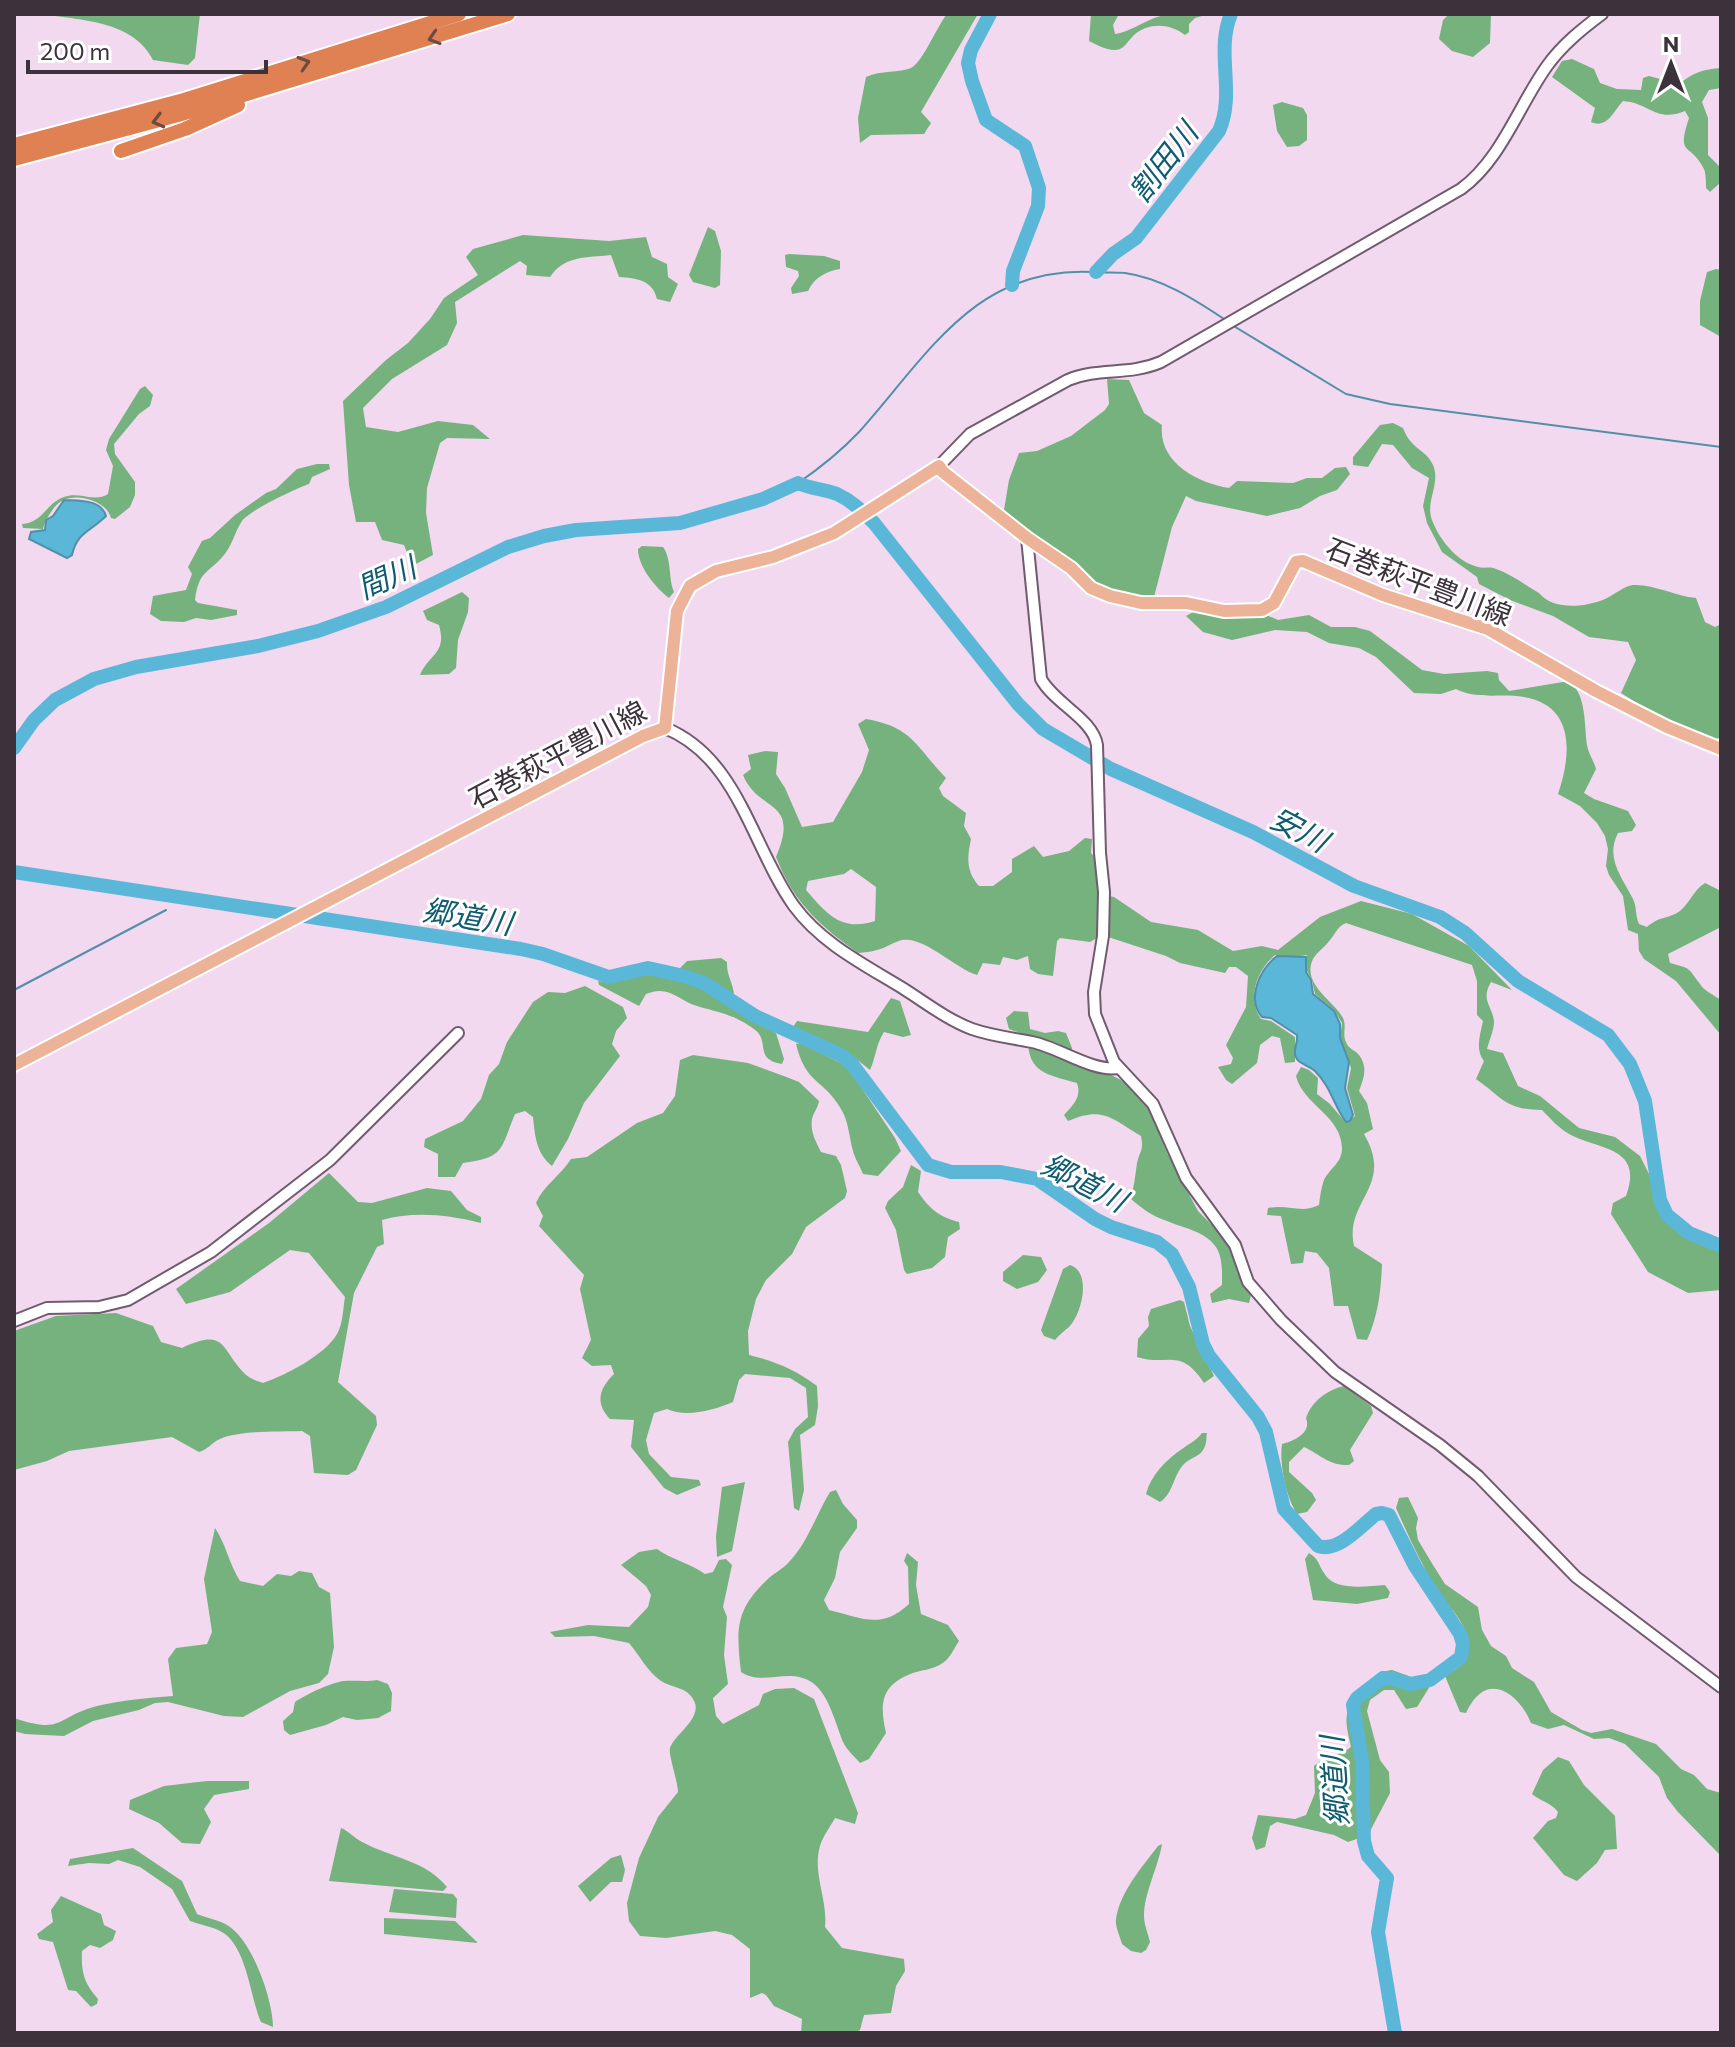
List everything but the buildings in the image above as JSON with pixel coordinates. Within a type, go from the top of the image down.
[{"type":"highway","points":[[14,145],[184,100],[459,14]]},
{"type":"highway","points":[[14,159],[290,82],[508,14]]},
{"type":"highway","points":[[121,151],[185,129],[290,82]]},
{"type":"main road","name":"石巻萩平豊川線","points":[[14,1065],[643,736],[665,728],[677,611],[690,586],[716,571],[773,557],[834,533],[939,466],[1098,592],[1132,601],[1186,603],[1224,611],[1269,608],[1296,562],[1303,561],[1383,595],[1488,629],[1596,691],[1667,727],[1721,749]]},
{"type":"street","points":[[939,466],[970,434],[1068,380],[1080,375],[1145,369],[1469,183],[1482,171],[1547,66],[1577,32],[1602,14]]},
{"type":"street","points":[[1027,538],[1041,679],[1049,692],[1091,729],[1098,749],[1104,900],[1103,936],[1094,1003],[1098,1024],[1118,1068],[1153,1104],[1186,1178],[1235,1245],[1248,1282],[1281,1320],[1335,1372],[1440,1445],[1478,1476],[1598,1596],[1721,1687]]},
{"type":"street","points":[[665,728],[709,756],[728,784],[791,902],[818,934],[956,1021],[991,1035],[1048,1046],[1098,1066],[1118,1068]]},
{"type":"street","points":[[14,1321],[47,1308],[99,1307],[128,1300],[211,1252],[330,1160],[458,1033]]},
{"type":"green space","points":[[40,14],[200,14],[195,58],[188,65],[153,60],[144,47],[119,29]]},
{"type":"green space","points":[[947,14],[978,14],[921,112],[931,123],[924,134],[871,135],[860,143],[858,118],[866,77],[911,68]]},
{"type":"green space","points":[[1091,14],[1119,14],[1113,25],[1115,34],[1163,15],[1209,14],[1195,18],[1185,35],[1173,28],[1152,26],[1139,31],[1122,48],[1112,50],[1089,41]]},
{"type":"green space","points":[[1449,14],[1491,14],[1490,43],[1473,57],[1452,51],[1439,39],[1443,20]]},
{"type":"green space","points":[[1572,59],[1594,69],[1600,83],[1617,89],[1641,90],[1643,78],[1649,76],[1679,84],[1698,72],[1721,68],[1721,88],[1709,90],[1702,102],[1708,118],[1708,155],[1721,168],[1721,182],[1710,192],[1706,188],[1704,169],[1684,144],[1689,118],[1685,111],[1660,114],[1623,101],[1606,121],[1591,122],[1595,108],[1552,77],[1562,61]]},
{"type":"green space","points":[[1282,102],[1303,108],[1307,115],[1307,140],[1299,146],[1287,147],[1277,131],[1273,105]]},
{"type":"green space","points":[[708,227],[715,231],[721,251],[720,285],[715,288],[693,282],[689,275]]},
{"type":"green space","points":[[523,235],[609,241],[646,237],[652,257],[667,264],[668,277],[678,284],[670,302],[657,299],[648,284],[619,277],[611,255],[569,261],[550,277],[526,275],[527,266],[520,261],[455,302],[457,323],[447,345],[392,379],[363,408],[366,427],[398,432],[438,421],[473,425],[490,439],[447,438],[440,443],[427,488],[426,513],[433,555],[412,566],[404,545],[382,540],[375,522],[356,522],[349,485],[343,401],[408,343],[444,298],[478,275],[466,257],[473,249]]},
{"type":"green space","points":[[785,255],[824,256],[840,261],[840,269],[821,276],[808,291],[792,294],[791,288],[799,276],[798,271],[786,267]]},
{"type":"green space","points":[[1721,270],[1721,337],[1700,325],[1700,301],[1707,272]]},
{"type":"green space","points":[[1107,379],[1129,380],[1144,413],[1162,425],[1162,438],[1173,460],[1204,481],[1229,488],[1237,481],[1293,483],[1307,478],[1322,478],[1335,468],[1346,467],[1350,474],[1337,490],[1300,508],[1267,516],[1196,501],[1186,496],[1172,527],[1154,597],[1134,599],[1098,588],[1004,510],[1009,480],[1019,453],[1037,451],[1071,436],[1105,410],[1109,404]]},
{"type":"green space","points":[[145,386],[153,395],[150,406],[139,414],[114,444],[115,454],[135,482],[135,495],[130,507],[115,519],[97,503],[74,497],[60,502],[52,510],[43,529],[23,528],[22,524],[40,517],[64,497],[108,494],[113,466],[106,450],[109,439],[140,389]]},
{"type":"green space","points":[[1393,423],[1403,428],[1410,441],[1433,465],[1432,520],[1444,542],[1463,560],[1478,567],[1502,571],[1545,599],[1561,605],[1597,602],[1633,585],[1696,598],[1705,622],[1715,627],[1721,624],[1721,737],[1714,740],[1659,717],[1621,693],[1636,660],[1628,642],[1589,637],[1553,616],[1510,600],[1479,584],[1477,577],[1442,552],[1427,523],[1423,506],[1429,478],[1412,468],[1393,445],[1382,444],[1368,467],[1353,465],[1353,457],[1380,425]]},
{"type":"green space","points":[[329,464],[330,469],[312,477],[309,484],[247,516],[224,555],[201,578],[195,600],[237,610],[237,615],[184,622],[161,621],[150,614],[153,596],[186,590],[192,574],[188,567],[202,541],[266,493],[276,489],[297,469]]},
{"type":"green space","points":[[642,546],[663,547],[666,552],[674,592],[669,598],[644,570],[638,549]]},
{"type":"green space","points":[[462,592],[469,598],[468,612],[458,640],[456,668],[449,674],[420,675],[441,642],[439,625],[427,620],[423,611]]},
{"type":"green space","points":[[1195,611],[1239,618],[1264,614],[1278,620],[1309,615],[1331,627],[1355,627],[1370,631],[1422,670],[1444,674],[1498,673],[1499,680],[1509,691],[1569,681],[1582,702],[1588,748],[1596,769],[1584,793],[1628,811],[1636,825],[1632,831],[1618,833],[1613,851],[1616,867],[1634,902],[1639,924],[1647,927],[1677,913],[1705,883],[1721,891],[1721,927],[1668,954],[1670,963],[1688,969],[1704,989],[1721,1000],[1721,1035],[1676,981],[1644,959],[1639,951],[1638,934],[1628,930],[1623,896],[1606,866],[1608,849],[1605,836],[1580,806],[1558,794],[1567,749],[1561,722],[1553,711],[1541,702],[1524,697],[1472,694],[1456,689],[1441,694],[1414,693],[1376,657],[1359,648],[1329,643],[1307,632],[1275,630],[1232,640],[1203,632],[1186,616]]},
{"type":"green space","points":[[866,719],[904,733],[946,778],[939,788],[943,796],[966,813],[964,826],[971,839],[969,864],[979,886],[993,886],[1012,872],[1012,859],[1034,846],[1043,857],[1069,851],[1085,838],[1092,839],[1091,853],[1097,859],[1100,894],[1114,897],[1151,922],[1198,930],[1233,951],[1262,946],[1278,950],[1320,917],[1361,901],[1412,914],[1469,946],[1512,990],[1491,982],[1488,989],[1487,999],[1494,1022],[1487,1049],[1503,1053],[1518,1086],[1540,1096],[1579,1128],[1615,1137],[1640,1156],[1667,1222],[1681,1233],[1721,1251],[1721,1290],[1688,1293],[1648,1272],[1611,1214],[1613,1203],[1626,1196],[1630,1180],[1624,1159],[1606,1148],[1567,1133],[1542,1110],[1520,1108],[1506,1102],[1476,1079],[1484,1061],[1479,1047],[1483,1021],[1477,1015],[1477,981],[1472,965],[1346,923],[1315,956],[1310,968],[1320,992],[1343,1018],[1347,1044],[1364,1064],[1359,1091],[1367,1103],[1373,1129],[1364,1134],[1372,1152],[1372,1181],[1353,1230],[1354,1246],[1382,1264],[1381,1284],[1371,1331],[1367,1340],[1357,1339],[1348,1306],[1334,1306],[1329,1268],[1317,1253],[1305,1251],[1303,1263],[1291,1264],[1281,1216],[1267,1215],[1268,1208],[1307,1209],[1319,1205],[1324,1180],[1341,1153],[1340,1137],[1335,1127],[1300,1086],[1296,1076],[1301,1067],[1318,1078],[1317,1094],[1346,1123],[1355,1116],[1347,1088],[1351,1068],[1340,1038],[1342,1023],[1334,1010],[1315,994],[1307,971],[1307,955],[1275,955],[1263,969],[1254,994],[1261,1019],[1271,1021],[1295,1037],[1295,1062],[1285,1063],[1280,1038],[1272,1036],[1260,1045],[1257,1063],[1232,1084],[1218,1067],[1231,1064],[1233,1058],[1226,1045],[1246,1007],[1248,976],[1236,967],[1229,967],[1225,973],[1180,963],[1102,935],[1090,942],[1060,938],[1057,941],[1053,976],[1038,974],[1030,969],[1028,956],[1017,960],[1003,957],[1000,965],[983,963],[977,975],[930,947],[911,940],[858,953],[809,912],[791,887],[776,857],[784,825],[780,815],[758,796],[743,775],[751,769],[748,755],[778,752],[776,774],[802,827],[833,822],[862,772],[869,750],[858,724]],"holes":[[[851,869],[876,887],[875,921],[863,924],[836,919],[806,890],[808,881],[844,874]]]},
{"type":"green space","points":[[721,958],[727,962],[733,989],[732,1006],[776,1033],[784,1059],[782,1064],[768,1058],[754,1029],[733,1017],[661,991],[646,994],[639,1006],[599,985],[598,981],[612,983],[652,972],[673,975],[687,961]]},
{"type":"green space","points":[[585,986],[623,1007],[627,1018],[616,1031],[612,1044],[620,1056],[584,1103],[552,1166],[539,1150],[533,1117],[525,1111],[515,1114],[503,1144],[494,1154],[463,1163],[455,1177],[438,1177],[438,1154],[424,1147],[425,1139],[463,1121],[481,1099],[489,1075],[499,1064],[507,1042],[533,1002],[548,992],[565,993]]},
{"type":"green space","points":[[891,998],[900,1001],[911,1035],[903,1037],[884,1032],[870,1070],[845,1050],[793,1027],[797,1021],[868,1032]]},
{"type":"green space","points":[[1014,1011],[1028,1012],[1030,1029],[1066,1033],[1072,1048],[1070,1060],[1078,1066],[1103,1071],[1137,1092],[1149,1107],[1167,1153],[1198,1211],[1217,1230],[1232,1252],[1238,1274],[1251,1295],[1249,1303],[1229,1299],[1212,1303],[1210,1294],[1222,1285],[1221,1261],[1216,1247],[1200,1234],[1156,1217],[1130,1198],[1142,1148],[1141,1136],[1114,1119],[1099,1114],[1068,1121],[1064,1115],[1077,1097],[1077,1083],[1048,1074],[1035,1065],[1028,1036],[1009,1029],[1006,1018]]},
{"type":"green space","points":[[800,1043],[847,1066],[895,1138],[901,1151],[878,1176],[863,1174],[854,1154],[844,1114],[805,1067],[796,1044]]},
{"type":"green space","points":[[693,1055],[748,1063],[799,1082],[819,1101],[812,1124],[821,1152],[836,1156],[841,1165],[847,1191],[845,1198],[806,1227],[792,1254],[766,1280],[756,1299],[748,1331],[749,1355],[785,1367],[817,1386],[815,1425],[800,1435],[804,1490],[799,1511],[794,1508],[788,1442],[795,1429],[808,1417],[806,1388],[790,1378],[745,1374],[739,1380],[733,1402],[700,1412],[683,1413],[667,1409],[654,1413],[646,1440],[649,1454],[671,1477],[699,1480],[701,1485],[677,1495],[664,1488],[631,1447],[634,1420],[610,1419],[602,1407],[602,1390],[614,1374],[611,1365],[592,1366],[582,1358],[591,1340],[580,1289],[584,1275],[539,1226],[543,1216],[536,1203],[571,1159],[587,1157],[637,1123],[663,1113],[675,1096],[680,1060]]},
{"type":"green space","points":[[911,1165],[921,1171],[918,1192],[922,1198],[940,1215],[959,1222],[960,1229],[948,1237],[945,1257],[932,1268],[907,1274],[896,1230],[885,1208],[903,1187]]},
{"type":"green space","points":[[329,1173],[358,1202],[372,1203],[427,1188],[451,1191],[467,1210],[481,1217],[481,1223],[432,1215],[382,1220],[384,1244],[377,1247],[354,1293],[338,1382],[376,1416],[377,1425],[356,1470],[348,1475],[314,1473],[310,1436],[302,1431],[238,1434],[220,1439],[199,1452],[172,1437],[69,1451],[14,1470],[14,1331],[56,1316],[116,1313],[153,1326],[161,1342],[182,1348],[215,1340],[245,1374],[263,1383],[293,1370],[324,1349],[339,1330],[345,1297],[309,1253],[290,1250],[230,1292],[186,1304],[176,1289],[269,1223]]},
{"type":"green space","points":[[1023,1255],[1041,1257],[1047,1270],[1038,1282],[1017,1289],[1003,1281],[1003,1272]]},
{"type":"green space","points":[[1070,1265],[1081,1276],[1081,1304],[1074,1321],[1055,1340],[1044,1336],[1041,1330],[1063,1269]]},
{"type":"green space","points":[[1180,1300],[1184,1302],[1190,1326],[1214,1376],[1204,1383],[1188,1365],[1180,1361],[1137,1357],[1138,1339],[1149,1326],[1151,1309]]},
{"type":"green space","points":[[1344,1386],[1371,1406],[1373,1413],[1350,1450],[1354,1461],[1349,1465],[1330,1462],[1304,1447],[1289,1462],[1289,1472],[1316,1500],[1307,1512],[1297,1514],[1284,1480],[1282,1444],[1304,1433],[1308,1413],[1318,1400]]},
{"type":"green space","points":[[1202,1433],[1207,1433],[1204,1449],[1181,1467],[1165,1498],[1160,1502],[1146,1494],[1160,1468]]},
{"type":"green space","points":[[745,1482],[732,1551],[717,1557],[716,1536],[722,1487]]},
{"type":"green space","points":[[836,1490],[857,1520],[857,1528],[840,1552],[835,1578],[824,1600],[829,1610],[871,1620],[899,1612],[909,1604],[908,1567],[904,1561],[907,1553],[918,1562],[916,1585],[921,1614],[948,1625],[959,1641],[944,1662],[908,1675],[892,1685],[883,1706],[886,1733],[869,1759],[860,1763],[844,1744],[828,1703],[813,1683],[795,1676],[749,1676],[741,1672],[739,1657],[740,1620],[750,1599],[796,1554],[830,1492]]},
{"type":"green space","points":[[1408,1497],[1418,1518],[1418,1540],[1445,1584],[1478,1607],[1482,1630],[1491,1646],[1506,1656],[1512,1668],[1534,1682],[1551,1712],[1591,1733],[1612,1729],[1656,1744],[1707,1789],[1721,1793],[1721,1856],[1667,1798],[1659,1777],[1625,1744],[1609,1738],[1594,1739],[1564,1725],[1548,1729],[1531,1723],[1518,1702],[1500,1690],[1482,1692],[1466,1713],[1460,1712],[1445,1676],[1464,1662],[1468,1640],[1462,1623],[1425,1568],[1396,1508],[1399,1498]]},
{"type":"green space","points":[[215,1528],[240,1581],[263,1586],[277,1574],[291,1576],[299,1571],[312,1573],[319,1587],[330,1593],[334,1647],[328,1674],[319,1683],[290,1691],[243,1717],[224,1716],[168,1702],[93,1721],[64,1736],[14,1731],[14,1718],[51,1725],[97,1706],[173,1696],[168,1659],[176,1648],[207,1644],[212,1632],[204,1579]]},
{"type":"green space","points":[[657,1549],[705,1574],[713,1572],[719,1560],[726,1559],[732,1565],[723,1607],[727,1617],[724,1655],[728,1684],[713,1698],[716,1716],[723,1724],[759,1705],[763,1694],[775,1689],[794,1688],[814,1699],[858,1813],[855,1824],[835,1818],[820,1846],[818,1866],[825,1927],[842,1948],[904,1959],[905,1971],[896,1986],[891,2013],[864,2015],[860,2030],[854,2033],[801,2033],[802,2019],[774,2006],[762,1993],[750,1998],[750,1949],[732,1935],[715,1931],[666,1938],[640,1936],[629,1921],[627,1903],[639,1858],[658,1817],[678,1792],[670,1748],[693,1717],[695,1702],[687,1692],[656,1677],[629,1643],[594,1636],[555,1637],[550,1632],[588,1625],[629,1627],[648,1607],[651,1595],[646,1586],[621,1565],[639,1552]]},
{"type":"green space","points":[[1309,1553],[1335,1583],[1385,1585],[1390,1592],[1388,1598],[1357,1604],[1313,1600],[1305,1559]]},
{"type":"green space","points":[[1392,1670],[1417,1679],[1424,1676],[1432,1683],[1417,1707],[1406,1709],[1394,1690],[1384,1690],[1370,1700],[1367,1711],[1380,1760],[1389,1772],[1390,1793],[1368,1835],[1348,1842],[1334,1835],[1277,1822],[1270,1826],[1265,1847],[1256,1850],[1252,1838],[1258,1815],[1295,1819],[1306,1815],[1315,1793],[1314,1766],[1351,1747],[1347,1718],[1353,1699],[1370,1680]]},
{"type":"green space","points":[[377,1680],[388,1684],[392,1693],[391,1711],[378,1718],[357,1720],[343,1717],[290,1735],[284,1730],[283,1721],[293,1712],[295,1702],[305,1696],[339,1682]]},
{"type":"green space","points":[[1558,1757],[1569,1761],[1584,1785],[1615,1816],[1617,1849],[1605,1850],[1597,1863],[1577,1881],[1564,1875],[1533,1838],[1548,1821],[1556,1818],[1558,1812],[1532,1794],[1543,1770]]},
{"type":"green space","points":[[207,1781],[249,1781],[249,1789],[214,1795],[204,1809],[211,1822],[200,1844],[182,1843],[159,1823],[129,1809],[130,1800],[164,1786]]},
{"type":"green space","points":[[341,1828],[362,1842],[429,1871],[447,1887],[443,1891],[329,1881]]},
{"type":"green space","points":[[1162,1844],[1145,1907],[1150,1942],[1141,1953],[1131,1951],[1122,1944],[1118,1932],[1118,1909],[1132,1880]]},
{"type":"green space","points":[[133,1848],[182,1881],[197,1914],[227,1925],[245,1943],[265,1987],[273,2027],[261,2022],[236,1947],[220,1931],[190,1921],[172,1889],[140,1867],[118,1860],[109,1864],[68,1866],[70,1859]]},
{"type":"green space","points":[[621,1855],[625,1870],[622,1882],[611,1882],[590,1902],[578,1886],[611,1858]]},
{"type":"green space","points":[[394,1889],[453,1894],[457,1899],[456,1918],[389,1912]]},
{"type":"green space","points":[[61,1896],[101,1914],[104,1925],[116,1931],[113,1940],[100,1948],[90,1945],[82,1951],[84,1977],[98,1999],[97,2004],[91,2007],[76,1991],[68,1990],[53,1942],[39,1939],[37,1934],[53,1922],[51,1910]]},
{"type":"green space","points":[[384,1918],[455,1921],[478,1943],[384,1934]]},
{"type":"water","points":[[64,500],[94,504],[106,516],[81,537],[72,555],[67,558],[29,539],[31,532],[45,530],[46,520],[53,516]]},
{"type":"water","points":[[1277,956],[1306,957],[1306,972],[1313,994],[1334,1011],[1340,1024],[1340,1038],[1349,1062],[1345,1088],[1353,1115],[1350,1121],[1346,1122],[1315,1071],[1296,1057],[1297,1035],[1271,1018],[1262,1017],[1257,1009],[1257,984],[1265,968]]},
{"type":"waterway","points":[[990,14],[971,50],[968,63],[972,81],[986,120],[1025,146],[1039,188],[1038,206],[1013,271],[1012,285]]},
{"type":"waterway","name":"割田川","points":[[1096,272],[1113,254],[1136,238],[1219,131],[1226,102],[1225,43],[1231,14]]},
{"type":"waterway","points":[[798,483],[859,432],[958,320],[986,299],[1017,283],[1053,274],[1125,273],[1164,284],[1224,319]]},
{"type":"waterway","points":[[1232,325],[1346,394],[1390,404],[1721,447]]},
{"type":"waterway","name":"安川","points":[[14,748],[34,720],[55,700],[94,679],[136,667],[258,646],[318,631],[386,607],[508,547],[576,530],[680,523],[763,499],[798,483],[832,492],[852,503],[874,523],[1018,704],[1043,729],[1111,769],[1253,832],[1354,886],[1440,917],[1465,933],[1518,981],[1608,1035],[1630,1064],[1645,1101],[1660,1200],[1667,1215],[1689,1233],[1721,1246]]},
{"type":"waterway","name":"郷道川","points":[[14,872],[521,949],[609,977],[648,968],[684,976],[704,983],[755,1016],[841,1055],[852,1064],[928,1165],[951,1172],[1001,1172],[1037,1179],[1095,1219],[1157,1242],[1172,1254],[1189,1287],[1203,1344],[1209,1356],[1258,1417],[1266,1432],[1284,1509],[1318,1546],[1326,1547],[1349,1537],[1376,1514],[1389,1515],[1415,1566],[1460,1634],[1463,1644],[1461,1657],[1430,1680],[1410,1684],[1383,1678],[1357,1698],[1353,1705],[1362,1761],[1364,1841],[1368,1856],[1387,1878],[1378,1932],[1395,2033]]},
{"type":"waterway","points":[[14,990],[166,910]]},
{"type":"water label","name":"間川","points":[[386,576]]}]
